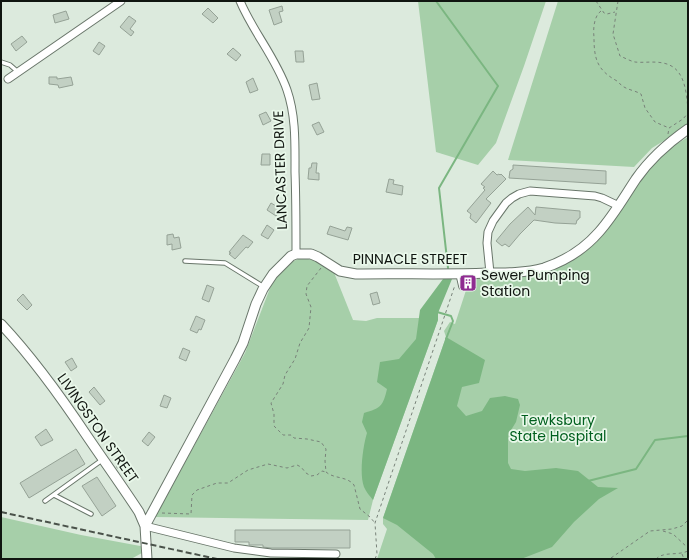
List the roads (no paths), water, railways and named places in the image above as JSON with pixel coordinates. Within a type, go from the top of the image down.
[{"type":"street","points":[[8,79],[121,1]]},
{"type":"street","name":"LANCASTER DRIVE","points":[[240,1],[248,19],[273,60],[287,89],[292,107],[294,120],[296,254]]},
{"type":"street","name":"PINNACLE STREET","points":[[296,254],[311,254],[343,272],[356,274],[490,273],[513,272],[542,268],[568,257],[598,233],[619,206],[646,166],[672,140],[688,129]]},
{"type":"street","points":[[490,273],[487,243],[488,232],[491,224],[503,206],[515,195],[530,191],[595,196],[619,206]]},
{"type":"street","points":[[296,254],[291,256],[272,274],[264,287],[256,304],[243,343],[145,526],[234,548],[271,553],[336,554]]},
{"type":"street","name":"LIVINGSTON STREET","points":[[1,324],[20,344],[45,378],[139,512],[145,526],[147,559]]},
{"type":"lane","points":[[1,62],[10,65],[18,72]]},
{"type":"lane","points":[[185,261],[225,263],[264,287]]},
{"type":"lane","points":[[458,274],[461,287]]},
{"type":"lane","points":[[45,501],[103,459]]},
{"type":"lane","points":[[54,495],[91,514]]},
{"type":"waterway","points":[[436,1],[498,86],[439,188],[448,268]]},
{"type":"waterway","points":[[437,312],[451,316],[453,321],[446,339]]},
{"type":"waterway","points":[[588,481],[636,469],[655,440],[688,436]]},
{"type":"railway","points":[[1,512],[217,559]]},
{"type":"place","name":"Sewer Pumping Station","points":[[468,283]]},
{"type":"park label","name":"Tewksbury State Hospital","points":[[558,428]]}]
